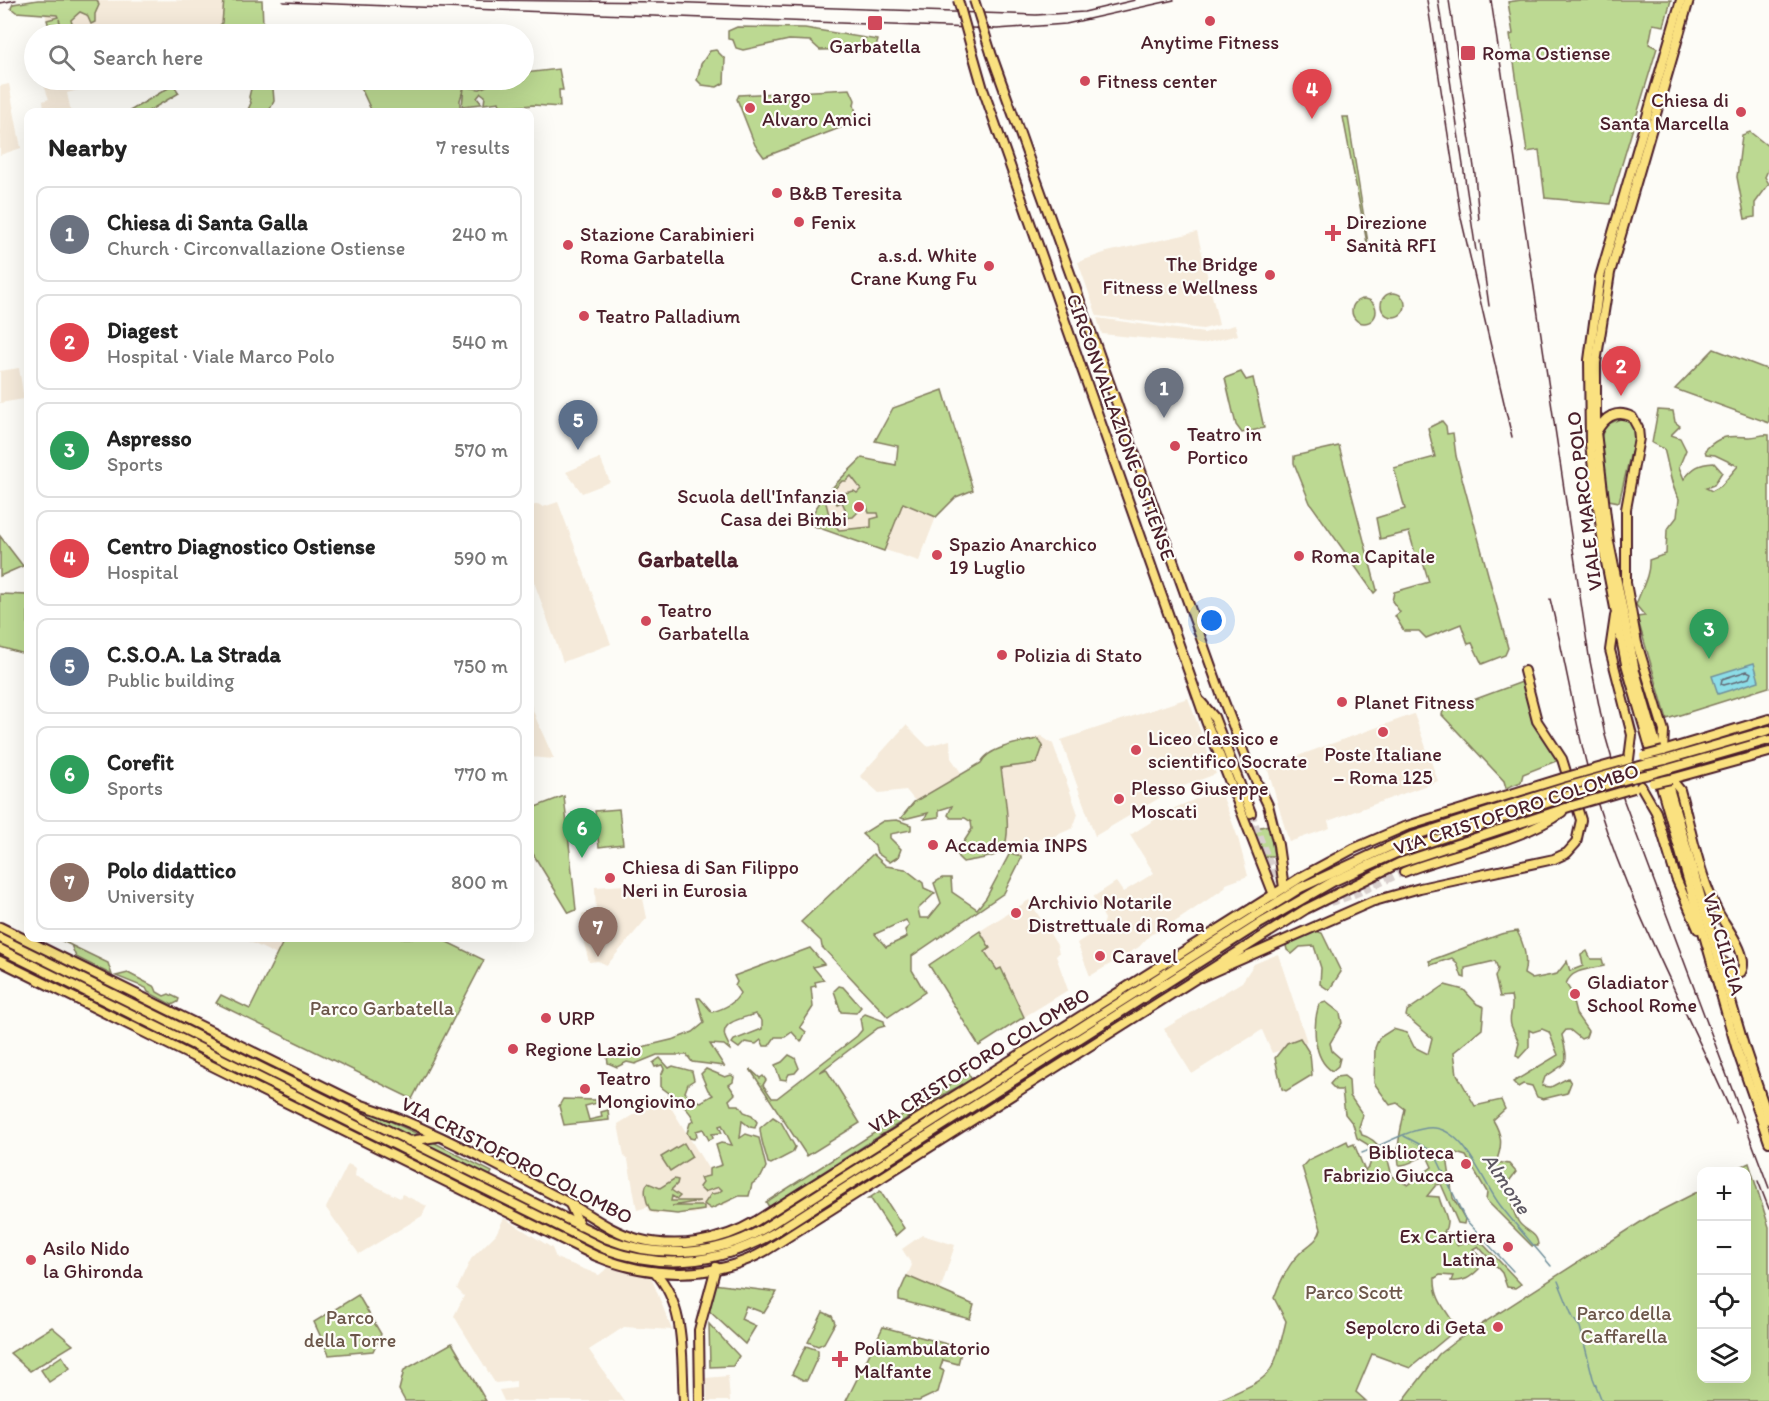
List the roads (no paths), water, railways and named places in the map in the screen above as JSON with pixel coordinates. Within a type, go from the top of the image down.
[{"type":"main road","name":"CIRCONVALLAZIONE OSTIENSE","points":[[958,0],[983,89],[1226,777],[1276,902]]},
{"type":"main road","name":"CIRCONVALLAZIONE OSTIENSE","points":[[974,0],[997,73],[1250,768],[1269,808],[1278,845],[1284,886]]},
{"type":"main road","name":"VIALE MARCO POLO","points":[[1666,785],[1615,615],[1590,445],[1588,391],[1591,336],[1610,238],[1681,0]]},
{"type":"main road","name":"VIALE MARCO POLO","points":[[1666,785],[1623,620],[1606,520],[1596,432],[1597,357],[1607,286],[1689,0]]},
{"type":"main road","points":[[1596,432],[1602,422],[1613,414],[1630,416],[1639,431],[1626,509],[1624,564],[1630,611],[1643,664],[1664,731],[1663,751],[1648,764]]},
{"type":"main road","points":[[1615,615],[1610,650],[1632,735],[1628,760]]},
{"type":"main road","points":[[1191,980],[1222,969],[1309,927],[1375,900],[1554,859],[1567,853],[1580,836],[1580,815],[1562,759],[1537,720],[1524,671]]},
{"type":"main road","points":[[1201,702],[1213,715],[1251,813]]},
{"type":"main road","name":"VIA CRISTOFORO COLOMBO","points":[[30,942],[296,1073],[437,1137],[570,1204],[617,1232],[639,1239],[677,1243],[706,1241],[741,1229],[788,1202],[1284,886],[1371,841],[1441,815],[1769,718]]},
{"type":"main road","name":"VIA CRISTOFORO COLOMBO","points":[[0,938],[615,1242],[641,1249],[715,1254],[750,1237],[813,1198],[1304,886],[1390,845],[1422,833],[1566,787],[1769,730]]},
{"type":"main road","points":[[1728,731],[1751,735]]},
{"type":"main road","name":"VIA CRISTOFORO COLOMBO","points":[[0,949],[605,1249],[656,1262],[686,1262],[762,1240],[1309,894],[1394,854],[1568,796],[1767,742]]},
{"type":"main road","points":[[1737,760],[1754,745]]},
{"type":"main road","name":"VIA CRISTOFORO COLOMBO","points":[[0,961],[551,1234],[624,1266],[655,1272],[715,1270],[754,1258],[1282,922],[1382,870],[1570,807],[1653,783],[1666,785],[1737,760],[1769,752]]},
{"type":"main road","points":[[1666,785],[1680,790],[1712,900],[1743,957],[1743,968],[1737,975],[1730,974],[1727,970],[1702,904]]},
{"type":"main road","name":"VIA CILICIA","points":[[1666,785],[1744,1046],[1769,1120]]},
{"type":"main road","name":"VIA CILICIA","points":[[1666,785],[1709,954],[1737,1050],[1768,1139]]},
{"type":"main road","points":[[1637,787],[1656,812],[1678,882],[1709,954]]},
{"type":"main road","points":[[1498,809],[1514,794]]},
{"type":"main road","points":[[1404,872],[1435,859],[1528,830],[1553,819],[1570,807]]},
{"type":"main road","points":[[1422,833],[1441,815]]},
{"type":"main road","points":[[1499,819],[1524,822]]},
{"type":"main road","points":[[1371,841],[1390,845]]},
{"type":"main road","points":[[1382,870],[1394,854]]},
{"type":"main road","points":[[1303,876],[1304,886],[1309,894],[1332,895]]},
{"type":"main road","points":[[1282,922],[1284,886]]},
{"type":"main road","name":"VIA CRISTOFORO COLOMBO","points":[[0,927],[24,939]]},
{"type":"main road","points":[[1181,963],[1191,945]]},
{"type":"main road","points":[[21,960],[33,977]]},
{"type":"main road","points":[[69,961],[72,975]]},
{"type":"main road","points":[[1184,973],[1206,970]]},
{"type":"main road","points":[[126,1001],[148,1000]]},
{"type":"main road","points":[[1066,1024],[1090,1022]]},
{"type":"main road","points":[[1081,1051],[1094,1030]]},
{"type":"main road","points":[[296,1073],[309,1092]]},
{"type":"main road","points":[[325,1110],[340,1129]]},
{"type":"main road","points":[[904,1139],[917,1119]]},
{"type":"main road","points":[[374,1134],[387,1152]]},
{"type":"main road","points":[[409,1141],[437,1137]]},
{"type":"main road","points":[[905,1151],[936,1143]]},
{"type":"main road","points":[[788,1202],[813,1198]]},
{"type":"main road","points":[[570,1204],[580,1226]]},
{"type":"main road","points":[[805,1226],[819,1205]]},
{"type":"main road","points":[[551,1234],[573,1233]]},
{"type":"main road","points":[[700,1401],[698,1335],[715,1270],[715,1254],[706,1241]]},
{"type":"main road","points":[[605,1249],[624,1266]]},
{"type":"main road","points":[[655,1272],[669,1292],[678,1317],[684,1401]]},
{"type":"water","points":[[1754,663],[1759,681],[1718,694],[1712,676]]},
{"type":"waterway","name":"Almone","points":[[1362,1153],[1402,1135],[1427,1128],[1440,1129],[1452,1135],[1471,1157],[1500,1205],[1551,1266]]},
{"type":"waterway","points":[[1404,1136],[1434,1152],[1465,1219],[1513,1271]]},
{"type":"waterway","name":"Almone","points":[[1558,1281],[1573,1318],[1580,1327],[1593,1378],[1602,1401]]},
{"type":"tunnel","points":[[1251,813],[1266,856],[1282,884],[1293,894],[1306,901],[1330,902],[1404,872]]},
{"type":"railway","points":[[0,3],[16,0]]},
{"type":"railway","points":[[474,0],[665,2],[1036,15],[1084,12],[1135,0]]},
{"type":"railway","points":[[283,2],[997,29],[1066,24],[1174,0]]},
{"type":"railway","points":[[1427,0],[1461,218],[1512,437]]},
{"type":"railway","points":[[1438,0],[1476,251]]},
{"type":"railway","points":[[1449,0],[1475,174],[1479,220]]},
{"type":"railway","points":[[1491,0],[1589,656],[1605,735],[1624,801],[1769,1188]]},
{"type":"railway","points":[[1480,241],[1489,306]]},
{"type":"railway","points":[[1550,599],[1591,782],[1613,849],[1646,928],[1736,1123]]},
{"type":"railway","points":[[1758,1181],[1769,1209]]},
{"type":"place","name":"Anytime Fitness","points":[[1210,21]]},
{"type":"place","name":"Garbatella","points":[[875,23]]},
{"type":"place","name":"Roma Ostiense","points":[[1468,53]]},
{"type":"place","name":"Fitness center","points":[[1085,81]]},
{"type":"place","name":"Largo Alvaro Amici","points":[[750,108]]},
{"type":"place","name":"Chiesa di Santa Marcella","points":[[1741,112]]},
{"type":"place","name":"Centro Diagnostico Ostiense","points":[[1312,119]]},
{"type":"place","name":"B&B Teresita","points":[[777,193]]},
{"type":"place","name":"Fenix","points":[[799,222]]},
{"type":"place","name":"Direzione Sanità RFI","points":[[1333,233]]},
{"type":"place","name":"Stazione Carabinieri Roma Garbatella","points":[[568,245]]},
{"type":"place","name":"a.s.d. White Crane Kung Fu","points":[[989,266]]},
{"type":"place","name":"The Bridge Fitness e Wellness","points":[[1270,275]]},
{"type":"place","name":"Teatro Palladium","points":[[584,316]]},
{"type":"place","name":"Diagest","points":[[1621,396]]},
{"type":"place","name":"Chiesa di Santa Galla","points":[[1164,418]]},
{"type":"place","name":"Teatro in Portico","points":[[1175,446]]},
{"type":"place","name":"C.S.O.A. La Strada","points":[[578,450]]},
{"type":"place","name":"Scuola dell'Infanzia Casa dei Bimbi","points":[[859,507]]},
{"type":"place","name":"Spazio Anarchico 19 Luglio","points":[[937,555]]},
{"type":"place","name":"Roma Capitale","points":[[1299,556]]},
{"type":"place","name":"Teatro Garbatella","points":[[646,621]]},
{"type":"place","name":"Polizia di Stato","points":[[1002,655]]},
{"type":"place","name":"Aspresso","points":[[1709,659]]},
{"type":"place","name":"Planet Fitness","points":[[1342,702]]},
{"type":"place","name":"Poste Italiane – Roma 125","points":[[1383,732]]},
{"type":"place","name":"Liceo classico e scientifico Socrate","points":[[1136,750]]},
{"type":"place","name":"Plesso Giuseppe Moscati","points":[[1119,799]]},
{"type":"place","name":"Accademia INPS","points":[[933,845]]},
{"type":"place","name":"Corefit","points":[[582,858]]},
{"type":"place","name":"Chiesa di San Filippo Neri in Eurosia","points":[[610,878]]},
{"type":"place","name":"Archivio Notarile Distrettuale di Roma","points":[[1016,913]]},
{"type":"place","name":"Caravel","points":[[1100,956]]},
{"type":"place","name":"Polo didattico","points":[[598,957]]},
{"type":"place","name":"Gladiator School Rome","points":[[1575,994]]},
{"type":"place","name":"URP","points":[[546,1018]]},
{"type":"place","name":"Regione Lazio","points":[[513,1049]]},
{"type":"place","name":"Teatro Mongiovino","points":[[585,1089]]},
{"type":"place","name":"Biblioteca Fabrizio Giucca","points":[[1466,1164]]},
{"type":"place","name":"Ex Cartiera Latina","points":[[1508,1247]]},
{"type":"place","name":"Asilo Nido la Ghironda","points":[[31,1260]]},
{"type":"place","name":"Sepolcro di Geta","points":[[1498,1327]]},
{"type":"place","name":"Poliambulatorio Malfante","points":[[840,1359]]},
{"type":"district","name":"Garbatella","points":[[688,559]]},
{"type":"park label","name":"Parco Garbatella","points":[[382,1008]]},
{"type":"park label","name":"Parco Scott","points":[[1354,1292]]},
{"type":"park label","name":"Parco della Caffarella","points":[[1624,1324]]},
{"type":"park label","name":"Parco della Torre","points":[[350,1328]]}]
